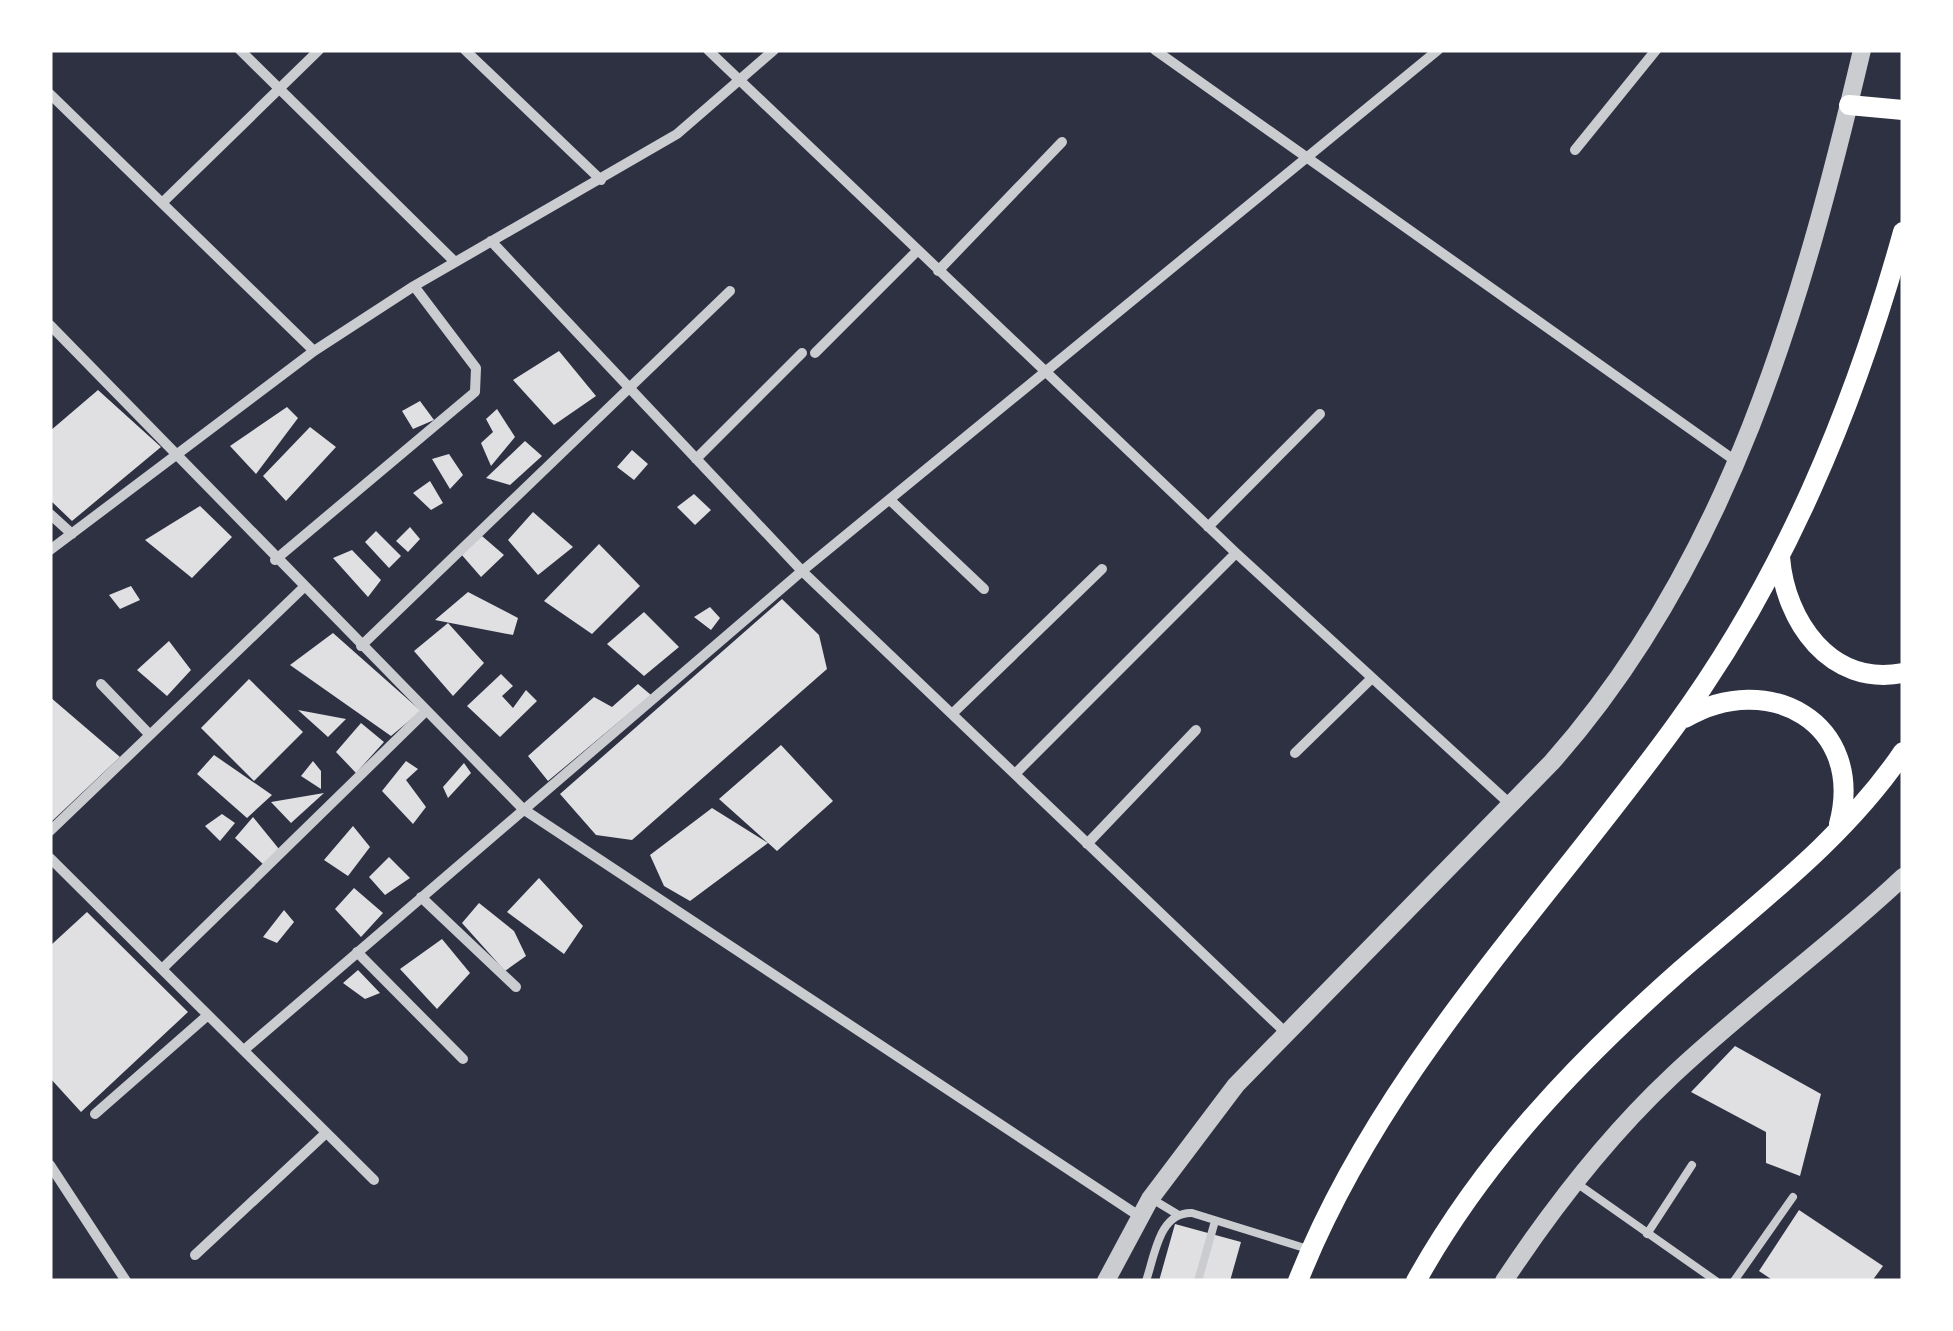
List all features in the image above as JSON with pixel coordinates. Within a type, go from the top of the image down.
[{"type":"main road","points":[[1849,105],[1903,110]]},
{"type":"main road","points":[[1298,1281],[1375,1127],[1411,1071],[1680,721],[1780,557],[1858,380],[1903,232]]},
{"type":"main road","points":[[1780,557],[1790,610],[1822,651],[1869,673],[1903,674]]},
{"type":"main road","points":[[1680,721],[1733,697],[1762,697],[1790,706],[1814,722],[1833,746],[1843,773],[1845,802],[1837,831]]},
{"type":"main road","points":[[1416,1281],[1477,1183],[1557,1087],[1837,831],[1903,752]]},
{"type":"street","points":[[240,50],[454,262]]},
{"type":"street","points":[[162,202],[319,50]]},
{"type":"street","points":[[466,50],[601,180]]},
{"type":"street","points":[[708,50],[1208,527],[1511,805]]},
{"type":"street","points":[[50,550],[314,351],[454,262],[677,134],[774,50]]},
{"type":"street","points":[[244,1050],[802,571],[1438,50]]},
{"type":"street","points":[[1575,150],[1656,50]]},
{"type":"street","points":[[1106,1281],[1150,1199],[1225,1099],[1285,1032],[1511,805],[1591,718],[1626,670],[1688,568],[1737,462],[1778,354],[1862,50]]},
{"type":"street","points":[[1160,51],[1307,161],[1737,462]]},
{"type":"street","points":[[50,94],[314,351]]},
{"type":"street","points":[[938,271],[1062,142]]},
{"type":"street","points":[[492,241],[802,571],[1285,1032]]},
{"type":"street","points":[[815,353],[917,252]]},
{"type":"street","points":[[276,560],[475,392],[476,368],[414,286]]},
{"type":"street","points":[[361,646],[730,291]]},
{"type":"street","points":[[50,325],[523,809],[1139,1216]]},
{"type":"street","points":[[696,459],[802,353]]},
{"type":"street","points":[[1208,527],[1320,414]]},
{"type":"street","points":[[890,500],[984,589]]},
{"type":"street","points":[[50,514],[72,534]]},
{"type":"street","points":[[1014,774],[1236,553]]},
{"type":"street","points":[[952,714],[1102,569]]},
{"type":"street","points":[[50,831],[303,588]]},
{"type":"street","points":[[1295,753],[1372,678]]},
{"type":"street","points":[[101,684],[150,735]]},
{"type":"street","points":[[162,969],[426,711]]},
{"type":"street","points":[[1087,844],[1196,730]]},
{"type":"street","points":[[50,858],[374,1180]]},
{"type":"street","points":[[1504,1281],[1574,1182],[1672,1076],[1903,878]]},
{"type":"street","points":[[421,897],[516,987]]},
{"type":"street","points":[[357,952],[463,1059]]},
{"type":"street","points":[[95,1114],[208,1015]]},
{"type":"street","points":[[196,1256],[326,1133]]},
{"type":"street","points":[[50,1165],[126,1281]]},
{"type":"lane","points":[[1647,1234],[1692,1166]]},
{"type":"lane","points":[[1574,1182],[1716,1281]]},
{"type":"lane","points":[[1734,1281],[1793,1197]]},
{"type":"lane","points":[[1150,1199],[1177,1214],[1215,1220],[1311,1250]]},
{"type":"lane","points":[[1146,1281],[1166,1224],[1177,1214]]},
{"type":"lane","points":[[1198,1281],[1215,1220]]},
{"type":"building","points":[[559,351],[596,396],[554,425],[513,380]]},
{"type":"building","points":[[98,390],[161,447],[72,521],[50,500],[50,431]]},
{"type":"building","points":[[420,401],[434,420],[413,429],[402,411]]},
{"type":"building","points":[[287,407],[298,418],[256,474],[230,446]]},
{"type":"building","points":[[497,409],[515,437],[491,466],[481,443],[493,432],[486,419]]},
{"type":"building","points":[[310,427],[336,447],[286,501],[263,476]]},
{"type":"building","points":[[525,441],[542,456],[510,485],[486,478]]},
{"type":"building","points":[[632,450],[648,464],[634,480],[617,467]]},
{"type":"building","points":[[449,454],[463,475],[450,489],[432,459]]},
{"type":"building","points":[[430,481],[443,503],[431,510],[413,493]]},
{"type":"building","points":[[694,494],[711,510],[695,525],[677,507]]},
{"type":"building","points":[[200,506],[232,537],[192,578],[145,540]]},
{"type":"building","points":[[533,512],[573,547],[538,575],[508,540]]},
{"type":"building","points":[[410,527],[420,539],[408,552],[396,541]]},
{"type":"building","points":[[376,531],[401,556],[389,568],[365,542]]},
{"type":"building","points":[[482,536],[504,555],[481,577],[461,554]]},
{"type":"building","points":[[599,544],[640,586],[592,634],[544,601]]},
{"type":"building","points":[[352,550],[381,580],[368,597],[333,558]]},
{"type":"building","points":[[131,586],[140,600],[120,609],[109,595]]},
{"type":"building","points":[[468,592],[518,618],[513,635],[435,620]]},
{"type":"building","points":[[782,599],[819,635],[827,669],[632,840],[596,835],[560,794]]},
{"type":"building","points":[[710,607],[720,618],[711,630],[694,617]]},
{"type":"building","points":[[644,612],[679,647],[644,676],[607,644]]},
{"type":"building","points":[[448,623],[484,663],[453,696],[414,651]]},
{"type":"building","points":[[333,633],[421,711],[391,736],[290,665]]},
{"type":"building","points":[[169,641],[191,670],[167,696],[137,670]]},
{"type":"building","points":[[501,674],[513,686],[502,696],[513,708],[526,690],[537,701],[500,737],[467,706]]},
{"type":"building","points":[[249,679],[303,732],[254,781],[201,728]]},
{"type":"building","points":[[638,684],[651,695],[548,781],[528,756],[594,697],[612,707]]},
{"type":"building","points":[[50,697],[120,757],[50,823]]},
{"type":"building","points":[[298,710],[346,719],[328,737]]},
{"type":"building","points":[[361,723],[384,742],[356,773],[336,752]]},
{"type":"building","points":[[781,745],[833,801],[777,851],[719,799]]},
{"type":"building","points":[[214,755],[272,795],[247,818],[197,774]]},
{"type":"building","points":[[313,761],[321,771],[321,789],[301,776]]},
{"type":"building","points":[[406,761],[418,769],[406,780],[426,807],[413,824],[382,791]]},
{"type":"building","points":[[464,763],[471,773],[448,798],[443,787]]},
{"type":"building","points":[[324,793],[291,823],[271,802]]},
{"type":"building","points":[[712,808],[768,843],[690,901],[664,886],[650,855]]},
{"type":"building","points":[[222,814],[235,823],[220,841],[205,826]]},
{"type":"building","points":[[253,817],[279,849],[264,865],[235,838]]},
{"type":"building","points":[[353,826],[370,847],[348,876],[324,860]]},
{"type":"building","points":[[389,857],[410,878],[385,895],[369,877]]},
{"type":"building","points":[[539,878],[583,926],[564,954],[507,912]]},
{"type":"building","points":[[354,888],[383,913],[361,937],[335,909]]},
{"type":"building","points":[[479,903],[514,931],[526,956],[505,971],[462,923]]},
{"type":"building","points":[[284,910],[294,922],[277,943],[263,937]]},
{"type":"building","points":[[87,912],[188,1012],[81,1112],[50,1078],[50,946]]},
{"type":"building","points":[[442,939],[470,973],[437,1009],[400,969]]},
{"type":"building","points":[[358,970],[380,993],[365,999],[343,983]]},
{"type":"building","points":[[1735,1046],[1821,1094],[1800,1176],[1766,1163],[1766,1132],[1691,1092]]},
{"type":"building","points":[[1799,1210],[1883,1266],[1872,1281],[1774,1281],[1759,1271]]},
{"type":"building","points":[[1175,1224],[1241,1242],[1230,1281],[1159,1281]]}]
